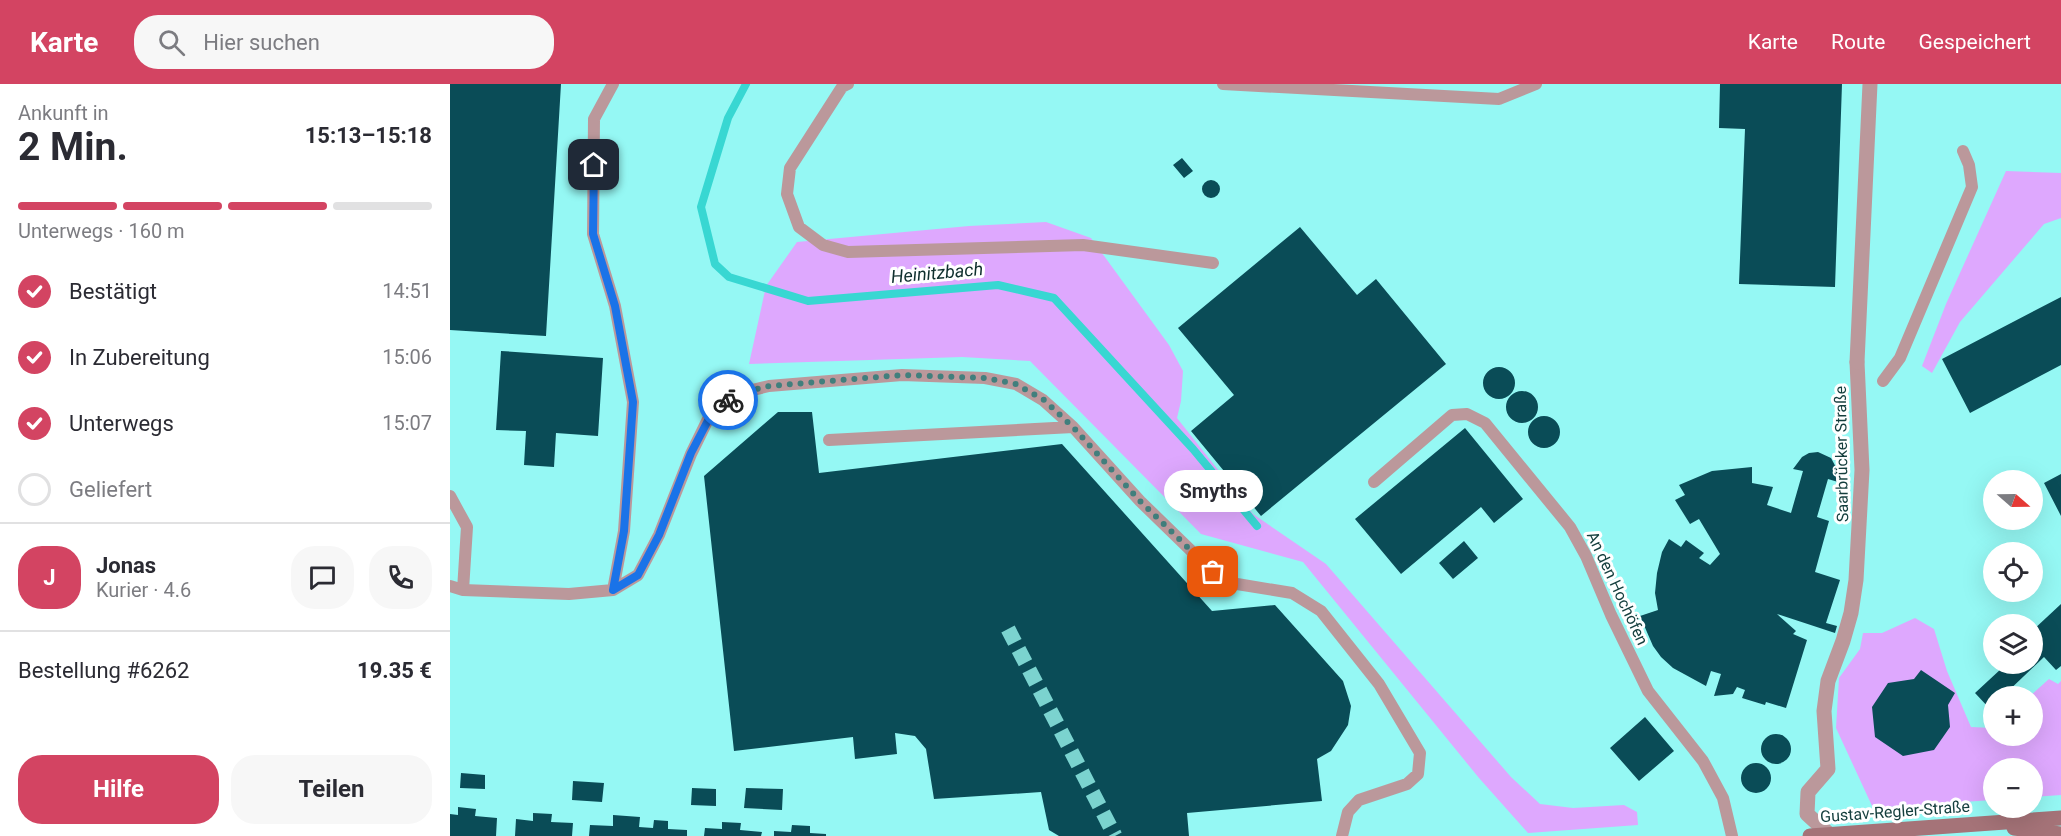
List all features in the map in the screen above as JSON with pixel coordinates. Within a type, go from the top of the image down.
[{"type":"main road","name":"Gustav-Regler-Straße","points":[[1810,836],[2059,819]]},
{"type":"main road","points":[[1969,824],[2061,834]]},
{"type":"street","name":"Saarbrücker Straße","points":[[1831,836],[1807,814],[1808,792],[1828,769],[1824,711],[1828,681],[1851,613],[1856,580],[1862,470],[1857,362],[1870,84]]},
{"type":"lane","points":[[613,84],[594,119],[593,234],[615,306],[633,402],[624,531],[613,590]]},
{"type":"lane","points":[[848,84],[842,87],[790,168],[786,194],[799,227],[823,245],[848,252],[1083,245],[1213,263]]},
{"type":"lane","points":[[1223,84],[1499,99],[1536,84]]},
{"type":"lane","points":[[1883,381],[1899,358],[1972,187],[1969,165],[1963,151]]},
{"type":"lane","points":[[450,586],[463,590],[569,594],[613,590],[638,575],[659,535],[691,453],[714,409],[736,394],[769,386],[902,375],[985,378],[1016,384],[1044,400],[1073,427],[1140,501],[1213,572],[1237,584],[1292,593],[1321,612],[1379,684],[1420,753],[1418,774],[1407,784],[1359,800],[1348,812],[1342,836]]},
{"type":"lane","name":"An den Hochöfen","points":[[1374,482],[1452,415],[1467,414],[1485,423],[1570,527],[1586,556],[1611,615],[1648,691],[1703,761],[1718,787],[1732,836]]},
{"type":"lane","points":[[829,440],[1073,427]]},
{"type":"lane","points":[[450,496],[467,527],[463,590]]},
{"type":"shaded area","points":[[2006,171],[2061,173],[2061,218],[2044,224],[1960,322],[1932,373],[1922,366],[1946,304]]},
{"type":"shaded area","points":[[1046,222],[1091,238],[1169,345],[1183,371],[1181,401],[1177,418],[1253,514],[1326,564],[1511,777],[1540,804],[1573,808],[1624,805],[1637,812],[1638,825],[1528,833],[1479,778],[1303,562],[1201,534],[1030,361],[962,357],[749,364],[766,286],[797,242],[969,226]]},
{"type":"shaded area","points":[[1915,618],[1934,629],[1947,671],[1971,727],[1983,728],[1983,746],[2043,746],[2043,686],[2041,686],[2049,679],[2058,684],[2061,681],[2061,795],[2043,796],[2043,758],[1983,758],[1983,801],[1873,808],[1836,728],[1839,678],[1860,649],[1863,633],[1882,633]]},
{"type":"building","points":[[450,84],[561,84],[546,336],[450,330]]},
{"type":"building","points":[[1720,84],[1842,84],[1835,287],[1739,284],[1745,129],[1719,128]]},
{"type":"building","points":[[1182,158],[1193,171],[1184,178],[1173,165]]},
{"type":"building","points":[[1211,180],[1217,183],[1220,189],[1217,195],[1211,198],[1205,195],[1202,189],[1205,183]]},
{"type":"building","points":[[1300,227],[1357,295],[1376,279],[1446,364],[1261,516],[1191,431],[1234,395],[1178,328]]},
{"type":"building","points":[[2061,297],[2061,365],[1970,413],[1942,359]]},
{"type":"building","points":[[501,351],[603,358],[598,436],[556,433],[554,467],[524,465],[526,431],[496,430]]},
{"type":"building","points":[[1499,367],[1510,372],[1515,383],[1510,394],[1499,399],[1488,394],[1483,383],[1488,372]]},
{"type":"building","points":[[1522,391],[1534,395],[1538,407],[1534,419],[1522,423],[1510,419],[1506,407],[1510,395]]},
{"type":"building","points":[[778,412],[812,412],[819,473],[1062,444],[1212,611],[1275,605],[1343,681],[1351,706],[1348,725],[1331,751],[1317,759],[1322,801],[1187,813],[1189,836],[1059,836],[1049,830],[1041,792],[934,799],[926,749],[915,736],[895,733],[897,754],[855,759],[853,737],[734,751],[704,476]]},
{"type":"building","points":[[1544,416],[1555,421],[1560,432],[1555,443],[1544,448],[1533,443],[1528,432],[1533,421]]},
{"type":"building","points":[[1465,428],[1523,499],[1494,523],[1481,507],[1401,574],[1355,519]]},
{"type":"building","points":[[1818,452],[1831,458],[1838,471],[1838,482],[1828,479],[1817,517],[1829,521],[1815,572],[1840,580],[1826,623],[1837,626],[1835,633],[1777,614],[1796,631],[1793,634],[1807,640],[1786,708],[1742,698],[1745,690],[1737,687],[1733,694],[1714,696],[1721,674],[1711,671],[1706,686],[1673,668],[1653,646],[1640,616],[1658,610],[1655,593],[1657,573],[1662,552],[1669,539],[1681,547],[1686,540],[1704,553],[1699,558],[1710,565],[1720,554],[1699,519],[1690,524],[1675,500],[1685,495],[1679,485],[1712,471],[1752,467],[1752,483],[1773,487],[1767,505],[1791,513],[1803,471],[1793,469],[1802,457]]},
{"type":"building","points":[[2061,474],[2061,516],[2044,483]]},
{"type":"building","points":[[1464,541],[1478,558],[1453,579],[1439,563]]},
{"type":"building","points":[[2061,604],[2061,666],[2056,670],[2043,658],[2043,621]]},
{"type":"building","points":[[1921,670],[1955,693],[1948,705],[1950,727],[1934,750],[1903,756],[1875,737],[1872,707],[1888,683],[1914,679]]},
{"type":"building","points":[[1996,674],[2026,674],[2014,686],[1983,686],[1983,702],[1975,693]]},
{"type":"building","points":[[1645,717],[1674,751],[1639,781],[1610,748]]},
{"type":"building","points":[[1776,734],[1787,738],[1791,749],[1787,760],[1776,764],[1765,760],[1761,749],[1765,738]]},
{"type":"building","points":[[1756,763],[1767,767],[1771,778],[1767,789],[1756,793],[1745,789],[1741,778],[1745,767]]},
{"type":"building","points":[[461,773],[485,775],[485,789],[460,788]]},
{"type":"building","points":[[573,781],[604,783],[602,802],[572,800]]},
{"type":"building","points":[[692,788],[716,789],[716,806],[691,805]]},
{"type":"building","points":[[746,788],[783,789],[782,810],[744,808]]},
{"type":"building","points":[[458,807],[476,809],[475,816],[497,818],[496,836],[450,836],[450,814],[458,815]]},
{"type":"building","points":[[533,813],[552,814],[551,822],[573,823],[572,836],[515,836],[516,819],[533,821]]},
{"type":"building","points":[[613,815],[640,817],[639,827],[653,828],[654,820],[668,821],[668,829],[687,830],[687,836],[589,836],[590,825],[613,826]]},
{"type":"building","points":[[722,822],[741,823],[740,830],[762,832],[761,836],[704,836],[705,828],[722,829]]},
{"type":"building","points":[[792,825],[810,826],[810,833],[826,834],[826,836],[774,836],[774,831],[791,832]]},
{"type":"waterway","name":"Heinitzbach","points":[[746,84],[728,118],[701,207],[715,264],[729,277],[808,301],[998,285],[1054,298],[1193,449],[1257,526]]},
{"type":"tunnel","points":[[1008,629],[1115,836]]},
{"type":"way so far","points":[[728,400],[736,394],[769,386],[902,375],[985,378],[1016,384],[1044,400],[1073,427],[1140,501],[1213,572]]},
{"type":"place","name":"Smyths","points":[[1213,572]]},
{"type":"route","points":[[594,165],[593,234],[615,306],[633,402],[624,531],[613,590],[638,575],[659,535],[691,453],[714,409],[728,400]]}]
